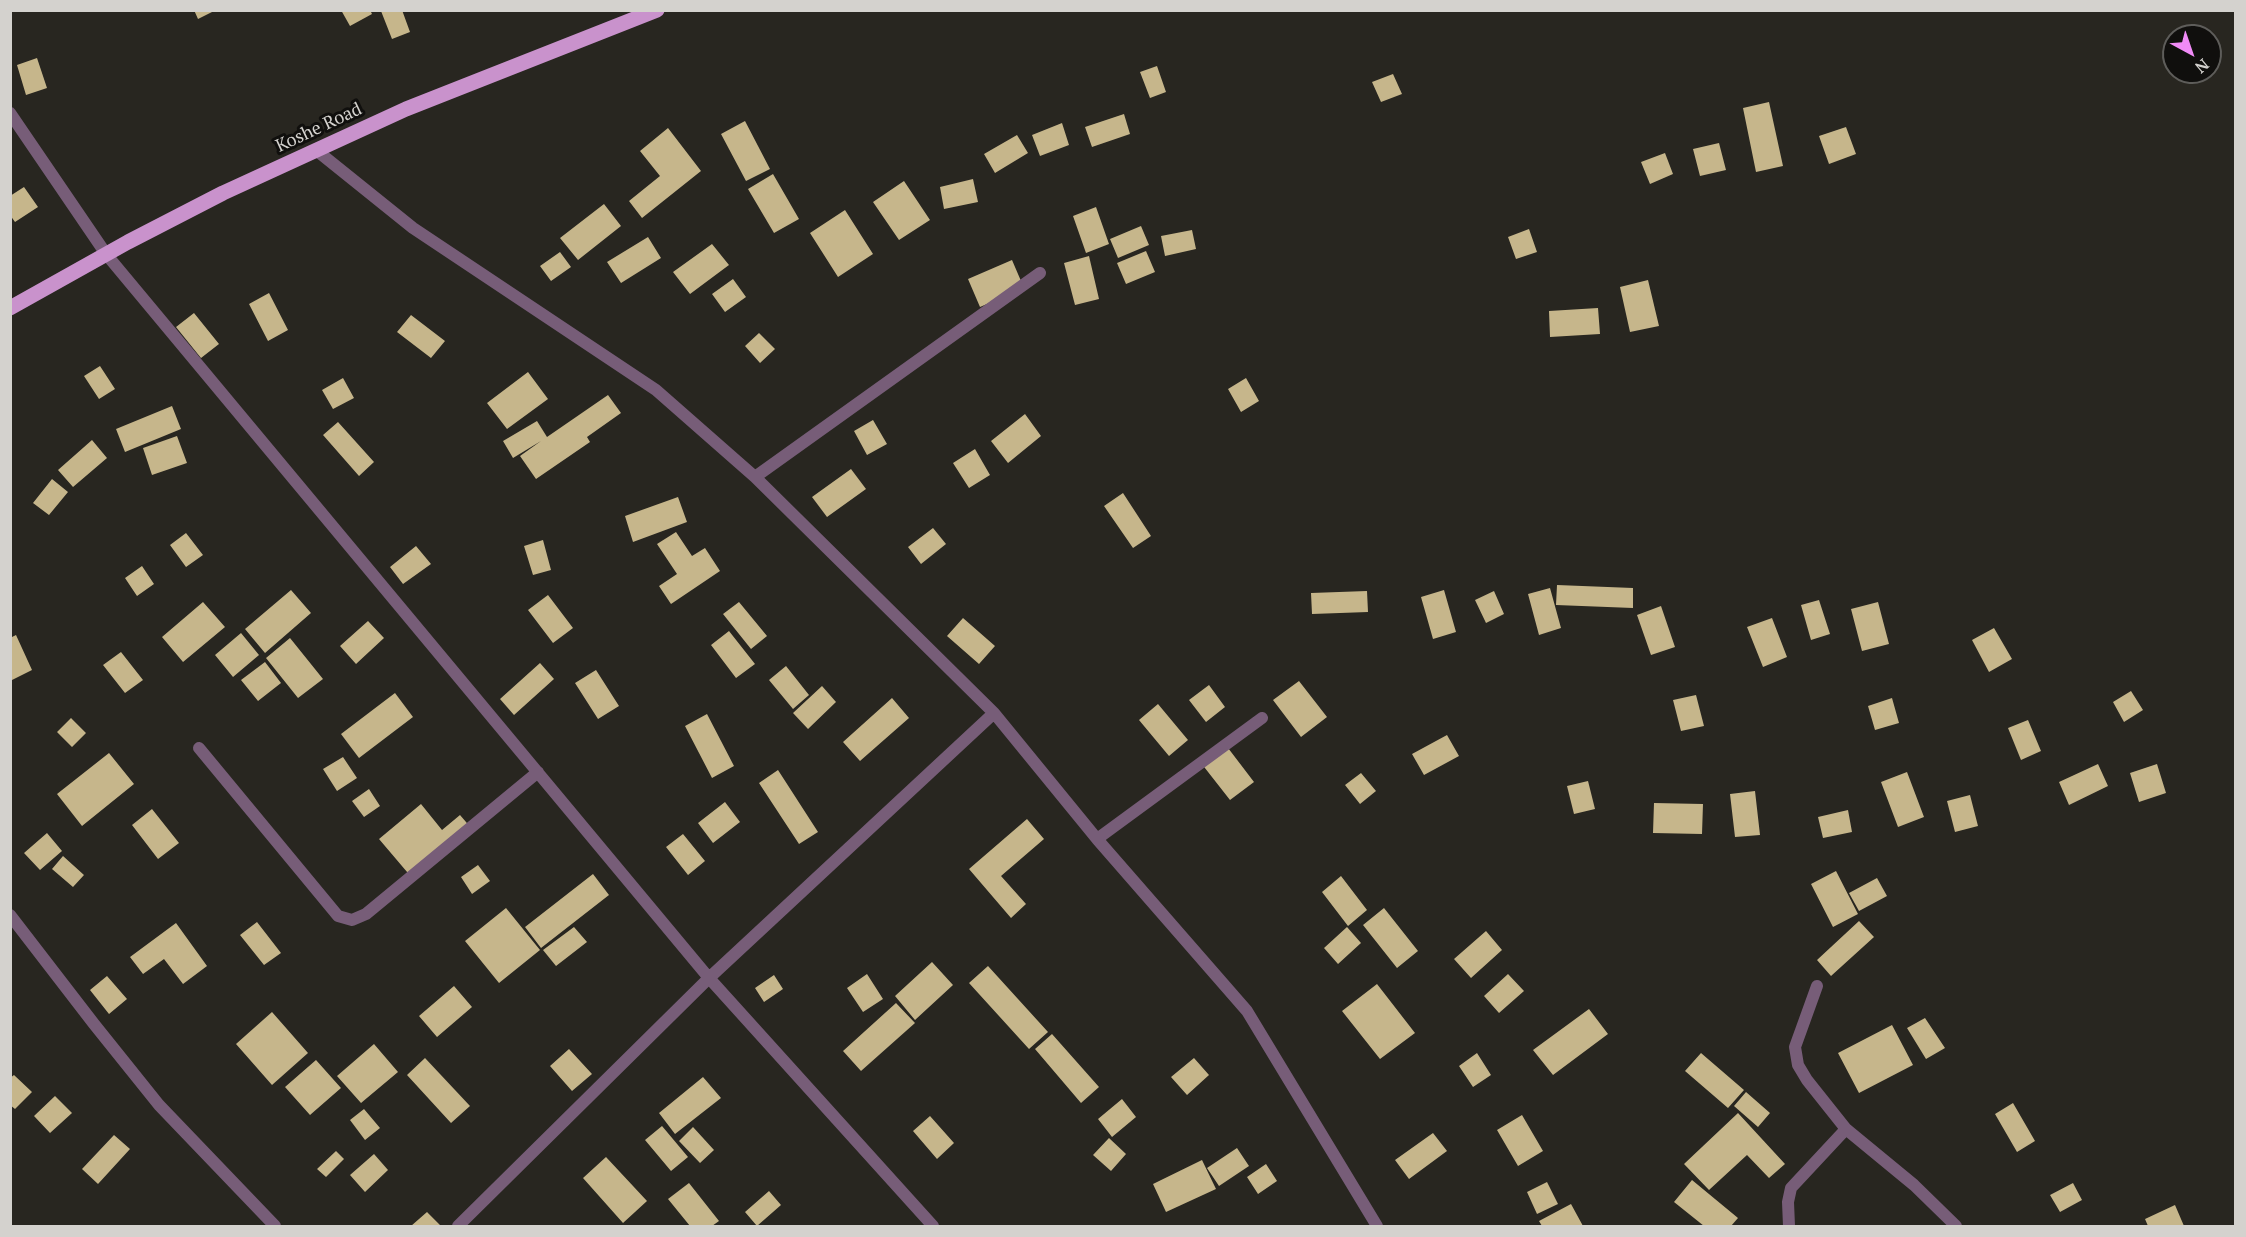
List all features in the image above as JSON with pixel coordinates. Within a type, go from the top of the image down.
[{"type":"main road","name":"Koshe Road","points":[[10,308],[106,254],[223,193],[316,150],[406,109],[657,10]]},
{"type":"street","points":[[10,113],[106,254],[709,978],[933,1227]]},
{"type":"street","points":[[316,150],[413,228],[656,390],[755,477],[994,713],[1097,838],[1247,1011],[1377,1227]]},
{"type":"street","points":[[755,477],[1040,273]]},
{"type":"street","points":[[458,1227],[709,978],[994,713]]},
{"type":"street","points":[[1097,838],[1262,718]]},
{"type":"street","points":[[199,748],[338,916],[352,920],[366,914],[538,772]]},
{"type":"street","points":[[10,915],[159,1104],[275,1227]]},
{"type":"street","points":[[1817,986],[1795,1047],[1798,1065],[1846,1129],[1914,1185],[1956,1227]]},
{"type":"street","points":[[1789,1227],[1788,1202],[1791,1188],[1846,1129]]},
{"type":"building","points":[[194,10],[216,10],[198,19]]},
{"type":"building","points":[[341,10],[370,10],[372,14],[350,26]]},
{"type":"building","points":[[402,10],[410,32],[392,39],[381,11]]},
{"type":"building","points":[[37,58],[47,88],[26,95],[17,65]]},
{"type":"building","points":[[1157,66],[1166,92],[1150,98],[1140,72]]},
{"type":"building","points":[[1393,74],[1402,94],[1381,102],[1372,82]]},
{"type":"building","points":[[1769,102],[1783,166],[1756,172],[1743,108]]},
{"type":"building","points":[[1124,114],[1130,134],[1092,147],[1085,127]]},
{"type":"building","points":[[745,121],[770,169],[746,181],[721,134]]},
{"type":"building","points":[[1062,123],[1069,145],[1040,156],[1032,135]]},
{"type":"building","points":[[1846,127],[1856,154],[1829,164],[1819,136]]},
{"type":"building","points":[[668,128],[701,171],[642,218],[629,201],[660,176],[640,151]]},
{"type":"building","points":[[1017,135],[1028,153],[995,173],[984,154]]},
{"type":"building","points":[[1719,143],[1726,170],[1700,176],[1693,149]]},
{"type":"building","points":[[1665,153],[1673,174],[1650,184],[1641,162]]},
{"type":"building","points":[[773,174],[799,219],[774,233],[748,189]]},
{"type":"building","points":[[973,179],[978,202],[944,209],[940,187]]},
{"type":"building","points":[[904,181],[930,220],[899,240],[873,202]]},
{"type":"building","points":[[24,187],[38,207],[15,222],[10,215],[10,196]]},
{"type":"building","points":[[604,204],[621,226],[578,260],[560,238]]},
{"type":"building","points":[[1096,207],[1109,244],[1086,253],[1073,216]]},
{"type":"building","points":[[845,210],[873,254],[838,277],[810,233]]},
{"type":"building","points":[[1141,226],[1149,245],[1118,258],[1110,239]]},
{"type":"building","points":[[1529,229],[1537,252],[1516,259],[1508,237]]},
{"type":"building","points":[[1192,230],[1196,249],[1165,256],[1161,236]]},
{"type":"building","points":[[648,237],[661,258],[621,283],[607,262]]},
{"type":"building","points":[[712,244],[729,265],[690,294],[673,272]]},
{"type":"building","points":[[1146,251],[1155,272],[1126,284],[1117,263]]},
{"type":"building","points":[[560,252],[571,267],[551,281],[540,266]]},
{"type":"building","points":[[1089,256],[1099,299],[1075,305],[1064,263]]},
{"type":"building","points":[[1012,260],[1024,288],[980,307],[968,279]]},
{"type":"building","points":[[733,279],[746,297],[725,312],[712,294]]},
{"type":"building","points":[[1648,280],[1659,326],[1630,332],[1620,287]]},
{"type":"building","points":[[269,293],[288,330],[268,341],[249,304]]},
{"type":"building","points":[[1598,308],[1600,334],[1550,337],[1549,311]]},
{"type":"building","points":[[194,313],[219,344],[201,358],[176,327]]},
{"type":"building","points":[[411,315],[445,341],[431,358],[397,332]]},
{"type":"building","points":[[759,333],[775,349],[760,363],[745,346]]},
{"type":"building","points":[[100,366],[115,389],[99,399],[84,376]]},
{"type":"building","points":[[528,372],[548,399],[507,429],[487,403]]},
{"type":"building","points":[[343,378],[354,398],[333,409],[322,390]]},
{"type":"building","points":[[1246,378],[1259,401],[1241,412],[1228,389]]},
{"type":"building","points":[[608,395],[621,413],[587,437],[590,442],[536,479],[520,456],[541,441],[513,458],[503,441],[537,421],[547,437]]},
{"type":"building","points":[[172,406],[181,429],[125,452],[116,429]]},
{"type":"building","points":[[1025,414],[1041,436],[1008,463],[991,441]]},
{"type":"building","points":[[873,420],[887,444],[867,455],[854,431]]},
{"type":"building","points":[[338,422],[374,462],[359,476],[323,435]]},
{"type":"building","points":[[177,436],[187,463],[152,475],[143,448]]},
{"type":"building","points":[[92,440],[107,458],[73,487],[58,470]]},
{"type":"building","points":[[975,449],[990,475],[969,488],[953,463]]},
{"type":"building","points":[[851,469],[866,489],[827,517],[812,497]]},
{"type":"building","points":[[52,479],[68,492],[49,515],[33,503]]},
{"type":"building","points":[[1123,493],[1151,536],[1133,548],[1104,506]]},
{"type":"building","points":[[678,497],[687,522],[633,542],[625,516]]},
{"type":"building","points":[[933,528],[946,544],[921,564],[908,547]]},
{"type":"building","points":[[676,532],[692,556],[705,548],[720,571],[671,604],[659,586],[677,574],[657,544]]},
{"type":"building","points":[[186,533],[203,555],[186,567],[170,545]]},
{"type":"building","points":[[543,540],[551,570],[533,575],[524,546]]},
{"type":"building","points":[[416,546],[431,564],[403,584],[390,567]]},
{"type":"building","points":[[142,566],[154,584],[137,596],[125,578]]},
{"type":"building","points":[[1557,585],[1633,588],[1633,608],[1556,605]]},
{"type":"building","points":[[1550,588],[1561,628],[1539,635],[1528,594]]},
{"type":"building","points":[[291,590],[311,613],[265,653],[245,629]]},
{"type":"building","points":[[1444,590],[1456,632],[1433,639],[1421,597]]},
{"type":"building","points":[[1367,591],[1368,612],[1312,614],[1311,593]]},
{"type":"building","points":[[1494,591],[1504,614],[1486,623],[1475,600]]},
{"type":"building","points":[[548,595],[573,628],[553,643],[528,610]]},
{"type":"building","points":[[1819,600],[1830,634],[1811,640],[1801,605]]},
{"type":"building","points":[[203,602],[225,627],[183,662],[162,637]]},
{"type":"building","points":[[739,602],[767,636],[751,649],[723,614]]},
{"type":"building","points":[[1878,602],[1889,644],[1862,651],[1851,609]]},
{"type":"building","points":[[1661,606],[1675,647],[1651,655],[1637,615]]},
{"type":"building","points":[[963,618],[995,646],[979,664],[947,636]]},
{"type":"building","points":[[1772,618],[1787,657],[1763,667],[1747,627]]},
{"type":"building","points":[[368,621],[384,638],[356,664],[340,646]]},
{"type":"building","points":[[1994,628],[2012,659],[1989,672],[1972,640]]},
{"type":"building","points":[[729,631],[755,664],[736,678],[711,645]]},
{"type":"building","points":[[241,633],[259,655],[233,677],[215,655]]},
{"type":"building","points":[[16,635],[32,670],[12,680],[10,638]]},
{"type":"building","points":[[290,638],[323,679],[298,698],[266,658]]},
{"type":"building","points":[[121,652],[143,680],[125,693],[103,665]]},
{"type":"building","points":[[265,662],[281,683],[258,701],[241,680]]},
{"type":"building","points":[[540,663],[554,679],[514,715],[500,699]]},
{"type":"building","points":[[786,666],[809,695],[793,709],[769,680]]},
{"type":"building","points":[[596,670],[619,706],[598,719],[575,683]]},
{"type":"building","points":[[1299,681],[1327,717],[1301,737],[1273,700]]},
{"type":"building","points":[[1209,685],[1225,707],[1206,722],[1189,700]]},
{"type":"building","points":[[822,686],[836,702],[808,729],[793,713]]},
{"type":"building","points":[[2131,691],[2143,710],[2124,722],[2113,702]]},
{"type":"building","points":[[395,693],[413,717],[359,758],[341,734]]},
{"type":"building","points":[[1696,695],[1704,726],[1681,731],[1673,700]]},
{"type":"building","points":[[892,698],[909,718],[860,761],[843,742]]},
{"type":"building","points":[[1892,698],[1899,723],[1875,730],[1868,706]]},
{"type":"building","points":[[1158,704],[1188,740],[1169,756],[1139,720]]},
{"type":"building","points":[[707,714],[734,766],[712,778],[685,726]]},
{"type":"building","points":[[71,718],[86,733],[72,747],[57,732]]},
{"type":"building","points":[[2028,720],[2041,751],[2021,760],[2008,728]]},
{"type":"building","points":[[1447,735],[1459,756],[1424,775],[1412,754]]},
{"type":"building","points":[[1225,744],[1254,782],[1230,800],[1201,763]]},
{"type":"building","points":[[109,753],[134,784],[82,826],[57,794]]},
{"type":"building","points":[[343,757],[357,778],[337,791],[323,769]]},
{"type":"building","points":[[2098,764],[2108,786],[2069,805],[2059,782]]},
{"type":"building","points":[[2157,764],[2166,793],[2139,802],[2130,773]]},
{"type":"building","points":[[778,770],[818,832],[799,844],[759,783]]},
{"type":"building","points":[[1907,772],[1924,817],[1898,827],[1881,782]]},
{"type":"building","points":[[1361,773],[1376,791],[1360,804],[1345,785]]},
{"type":"building","points":[[1588,781],[1595,809],[1574,814],[1567,786]]},
{"type":"building","points":[[369,789],[380,806],[364,817],[352,801]]},
{"type":"building","points":[[1755,791],[1760,835],[1735,837],[1730,794]]},
{"type":"building","points":[[1970,795],[1978,826],[1955,832],[1947,801]]},
{"type":"building","points":[[725,802],[740,822],[713,843],[698,823]]},
{"type":"building","points":[[1654,803],[1703,804],[1702,834],[1653,833]]},
{"type":"building","points":[[421,804],[442,830],[460,815],[472,829],[413,879],[379,839]]},
{"type":"building","points":[[152,809],[179,843],[158,859],[132,825]]},
{"type":"building","points":[[1848,810],[1852,832],[1823,838],[1818,817]]},
{"type":"building","points":[[1027,819],[1044,839],[1001,876],[1026,904],[1011,918],[969,869]]},
{"type":"building","points":[[47,833],[62,851],[40,870],[24,853]]},
{"type":"building","points":[[683,834],[705,861],[688,875],[666,847]]},
{"type":"building","points":[[63,856],[84,875],[73,887],[52,869]]},
{"type":"building","points":[[478,865],[490,881],[472,894],[461,877]]},
{"type":"building","points":[[1836,871],[1858,914],[1833,927],[1811,884]]},
{"type":"building","points":[[593,874],[609,895],[541,948],[525,927]]},
{"type":"building","points":[[1341,876],[1367,910],[1348,926],[1322,892]]},
{"type":"building","points":[[1877,878],[1887,896],[1859,911],[1849,893]]},
{"type":"building","points":[[506,908],[540,950],[499,983],[465,941]]},
{"type":"building","points":[[1384,908],[1418,951],[1397,968],[1363,925]]},
{"type":"building","points":[[1859,921],[1874,937],[1831,976],[1817,960]]},
{"type":"building","points":[[257,922],[281,953],[264,965],[240,935]]},
{"type":"building","points":[[176,923],[207,966],[183,984],[164,959],[143,974],[130,957]]},
{"type":"building","points":[[574,927],[587,942],[556,966],[543,950]]},
{"type":"building","points":[[1347,927],[1361,943],[1338,964],[1324,948]]},
{"type":"building","points":[[1486,931],[1502,950],[1471,978],[1454,959]]},
{"type":"building","points":[[932,962],[953,985],[915,1020],[895,996]]},
{"type":"building","points":[[988,966],[1048,1032],[1029,1049],[969,983]]},
{"type":"building","points":[[867,974],[883,999],[863,1012],[847,988]]},
{"type":"building","points":[[1508,974],[1524,991],[1499,1013],[1484,996]]},
{"type":"building","points":[[774,975],[783,989],[764,1002],[755,988]]},
{"type":"building","points":[[107,976],[127,999],[109,1014],[90,990]]},
{"type":"building","points":[[1377,984],[1415,1033],[1380,1059],[1342,1011]]},
{"type":"building","points":[[454,986],[472,1007],[437,1037],[419,1016]]},
{"type":"building","points":[[896,1003],[915,1023],[861,1071],[843,1051]]},
{"type":"building","points":[[1589,1009],[1608,1034],[1553,1075],[1533,1050]]},
{"type":"building","points":[[272,1012],[308,1053],[272,1085],[236,1044]]},
{"type":"building","points":[[1925,1018],[1945,1048],[1926,1059],[1907,1028]]},
{"type":"building","points":[[1892,1025],[1913,1065],[1859,1093],[1838,1053]]},
{"type":"building","points":[[1052,1034],[1099,1087],[1081,1103],[1035,1049]]},
{"type":"building","points":[[374,1044],[398,1072],[361,1103],[337,1076]]},
{"type":"building","points":[[569,1049],[592,1074],[572,1091],[550,1066]]},
{"type":"building","points":[[1477,1053],[1491,1075],[1473,1087],[1459,1066]]},
{"type":"building","points":[[1701,1053],[1744,1090],[1728,1108],[1685,1071]]},
{"type":"building","points":[[425,1058],[470,1106],[451,1123],[407,1075]]},
{"type":"building","points":[[1194,1058],[1209,1075],[1187,1095],[1171,1077]]},
{"type":"building","points":[[316,1060],[341,1088],[310,1115],[285,1087]]},
{"type":"building","points":[[14,1075],[32,1092],[15,1109],[10,1105],[10,1078]]},
{"type":"building","points":[[703,1077],[721,1098],[675,1134],[659,1113]]},
{"type":"building","points":[[1746,1092],[1770,1113],[1758,1127],[1734,1106]]},
{"type":"building","points":[[55,1096],[72,1113],[50,1133],[34,1116]]},
{"type":"building","points":[[1122,1099],[1136,1117],[1112,1137],[1098,1119]]},
{"type":"building","points":[[2013,1103],[2035,1141],[2017,1152],[1995,1114]]},
{"type":"building","points":[[364,1109],[380,1128],[365,1140],[350,1120]]},
{"type":"building","points":[[1738,1113],[1785,1164],[1769,1178],[1747,1155],[1709,1190],[1684,1164]]},
{"type":"building","points":[[1522,1115],[1543,1151],[1518,1166],[1497,1130]]},
{"type":"building","points":[[930,1116],[954,1143],[937,1159],[913,1131]]},
{"type":"building","points":[[662,1126],[688,1157],[671,1171],[645,1140]]},
{"type":"building","points":[[693,1127],[714,1150],[700,1163],[679,1141]]},
{"type":"building","points":[[1433,1133],[1447,1151],[1409,1179],[1395,1160]]},
{"type":"building","points":[[114,1135],[130,1149],[98,1184],[82,1169]]},
{"type":"building","points":[[1109,1138],[1126,1154],[1111,1171],[1093,1155]]},
{"type":"building","points":[[1237,1148],[1249,1166],[1219,1186],[1207,1168]]},
{"type":"building","points":[[336,1151],[344,1159],[326,1177],[317,1169]]},
{"type":"building","points":[[374,1154],[388,1170],[365,1192],[350,1175]]},
{"type":"building","points":[[606,1157],[647,1201],[623,1223],[583,1178]]},
{"type":"building","points":[[1202,1160],[1216,1189],[1166,1212],[1153,1184]]},
{"type":"building","points":[[1266,1164],[1277,1181],[1258,1194],[1247,1177]]},
{"type":"building","points":[[1692,1180],[1738,1218],[1731,1226],[1704,1226],[1674,1202]]},
{"type":"building","points":[[1547,1182],[1558,1204],[1537,1214],[1527,1192]]},
{"type":"building","points":[[689,1183],[719,1221],[712,1226],[690,1226],[668,1199]]},
{"type":"building","points":[[2073,1183],[2082,1200],[2060,1212],[2050,1195]]},
{"type":"building","points":[[769,1191],[781,1205],[757,1226],[745,1212]]},
{"type":"building","points":[[1571,1204],[1583,1226],[1542,1226],[1539,1221]]},
{"type":"building","points":[[2175,1205],[2184,1226],[2148,1226],[2145,1219]]},
{"type":"building","points":[[427,1212],[441,1226],[411,1226]]}]
